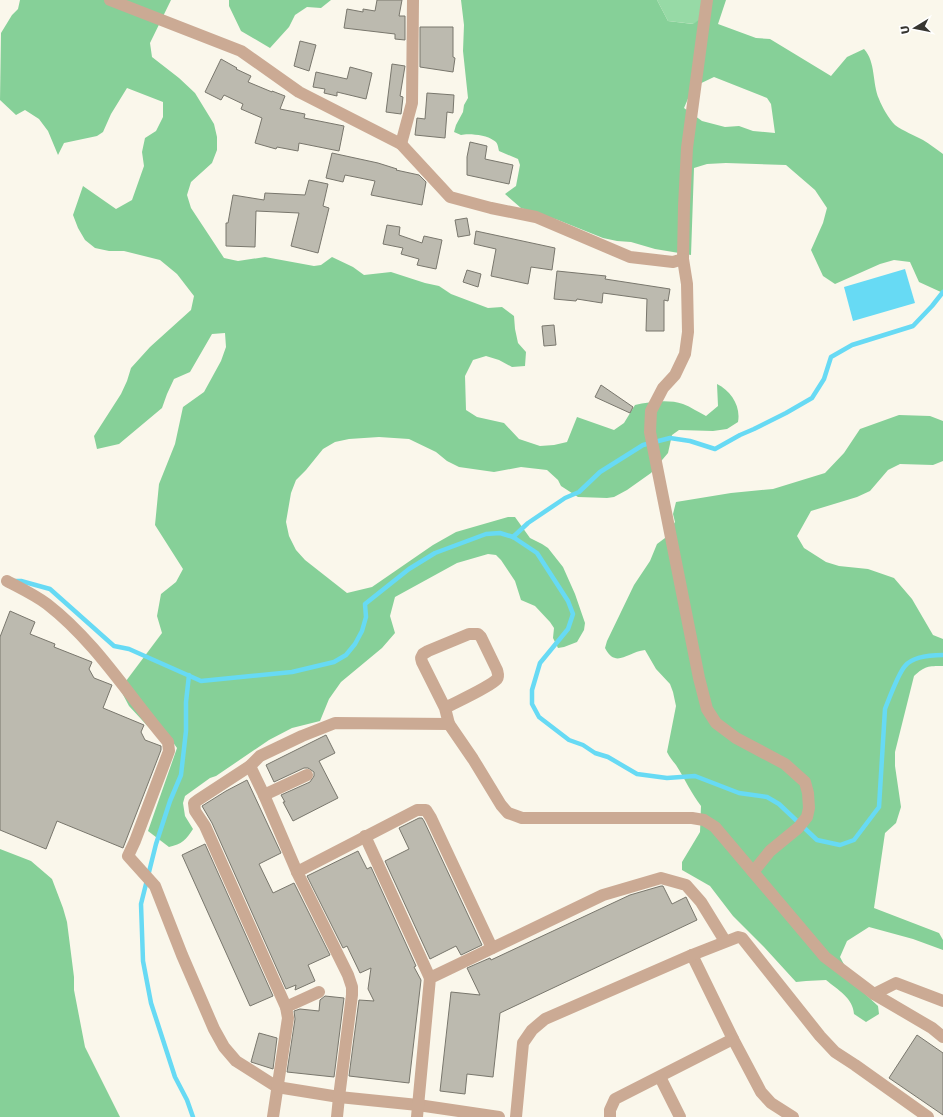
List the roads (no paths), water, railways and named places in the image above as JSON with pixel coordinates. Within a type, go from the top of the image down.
[{"type":"street","points":[[110,0],[241,51],[299,92],[401,144],[450,197],[491,208],[536,217],[630,257],[673,262],[683,259]]},
{"type":"street","points":[[401,144],[412,103],[413,0]]},
{"type":"street","points":[[707,0],[687,148],[683,259],[687,284],[688,332],[685,354],[675,375],[663,388],[651,411],[650,432],[698,678],[707,709],[716,723],[736,738],[785,764],[805,782],[808,793],[809,808],[807,817],[798,828],[770,851],[753,872]]},
{"type":"street","points":[[7,581],[46,603],[72,625],[101,657],[168,742],[169,751],[140,829],[128,856],[155,886],[214,1029],[224,1047],[236,1061],[277,1087],[339,1097],[418,1104],[499,1117]]},
{"type":"street","points":[[445,708],[491,684],[498,678],[499,675],[497,670],[481,637],[478,634],[469,634],[428,651],[423,654],[421,658],[445,708],[449,724],[473,759],[501,805],[508,813],[522,818],[692,818],[704,820],[715,827],[825,957],[874,994],[932,1028],[943,1037]]},
{"type":"street","points":[[273,1117],[288,1018],[286,1007],[205,826],[195,810],[194,803],[250,766],[260,756],[302,736],[335,723],[449,724]]},
{"type":"street","points":[[250,766],[297,872],[348,975],[352,988],[338,1117]]},
{"type":"street","points":[[264,795],[307,775]]},
{"type":"street","points":[[297,872],[417,810],[426,810],[432,818],[492,948]]},
{"type":"street","points":[[365,836],[430,978],[417,1117]]},
{"type":"street","points":[[430,978],[603,895],[661,878],[686,886],[701,902],[725,941]]},
{"type":"street","points":[[516,1117],[523,1043],[532,1030],[545,1019],[692,955],[738,937],[742,938],[820,1036],[835,1052],[856,1065],[928,1117]]},
{"type":"street","points":[[692,955],[761,1092],[771,1103],[793,1117]]},
{"type":"street","points":[[874,994],[896,983],[943,1001]]},
{"type":"street","points":[[286,1007],[320,992]]},
{"type":"street","points":[[610,1117],[610,1110],[615,1099],[733,1039]]},
{"type":"street","points":[[660,1077],[680,1117]]},
{"type":"water","points":[[905,269],[915,303],[853,321],[844,287]]},
{"type":"waterway","points":[[513,537],[528,523],[565,498],[579,492],[600,472],[643,445],[670,438],[690,441],[715,449],[786,413],[812,398],[824,379],[831,357],[852,345],[913,326],[943,292]]},
{"type":"waterway","points":[[15,581],[21,581],[50,589],[114,646],[129,649],[201,681],[292,672],[334,662],[346,655],[355,644],[362,631],[366,617],[365,604],[409,569],[435,553],[486,534],[500,533],[513,537],[537,553],[568,601],[573,614],[568,629],[540,663],[532,690],[532,704],[539,717],[569,740],[583,745],[595,753],[608,757],[637,774],[667,778],[695,776],[739,793],[767,797],[779,804],[817,840],[840,845],[854,840],[879,807],[885,709],[899,675],[908,663],[917,658],[943,655]]},
{"type":"waterway","points":[[189,675],[186,702],[186,731],[181,775],[170,801],[156,844],[141,904],[143,961],[151,1003],[175,1077],[187,1100],[193,1117]]}]
